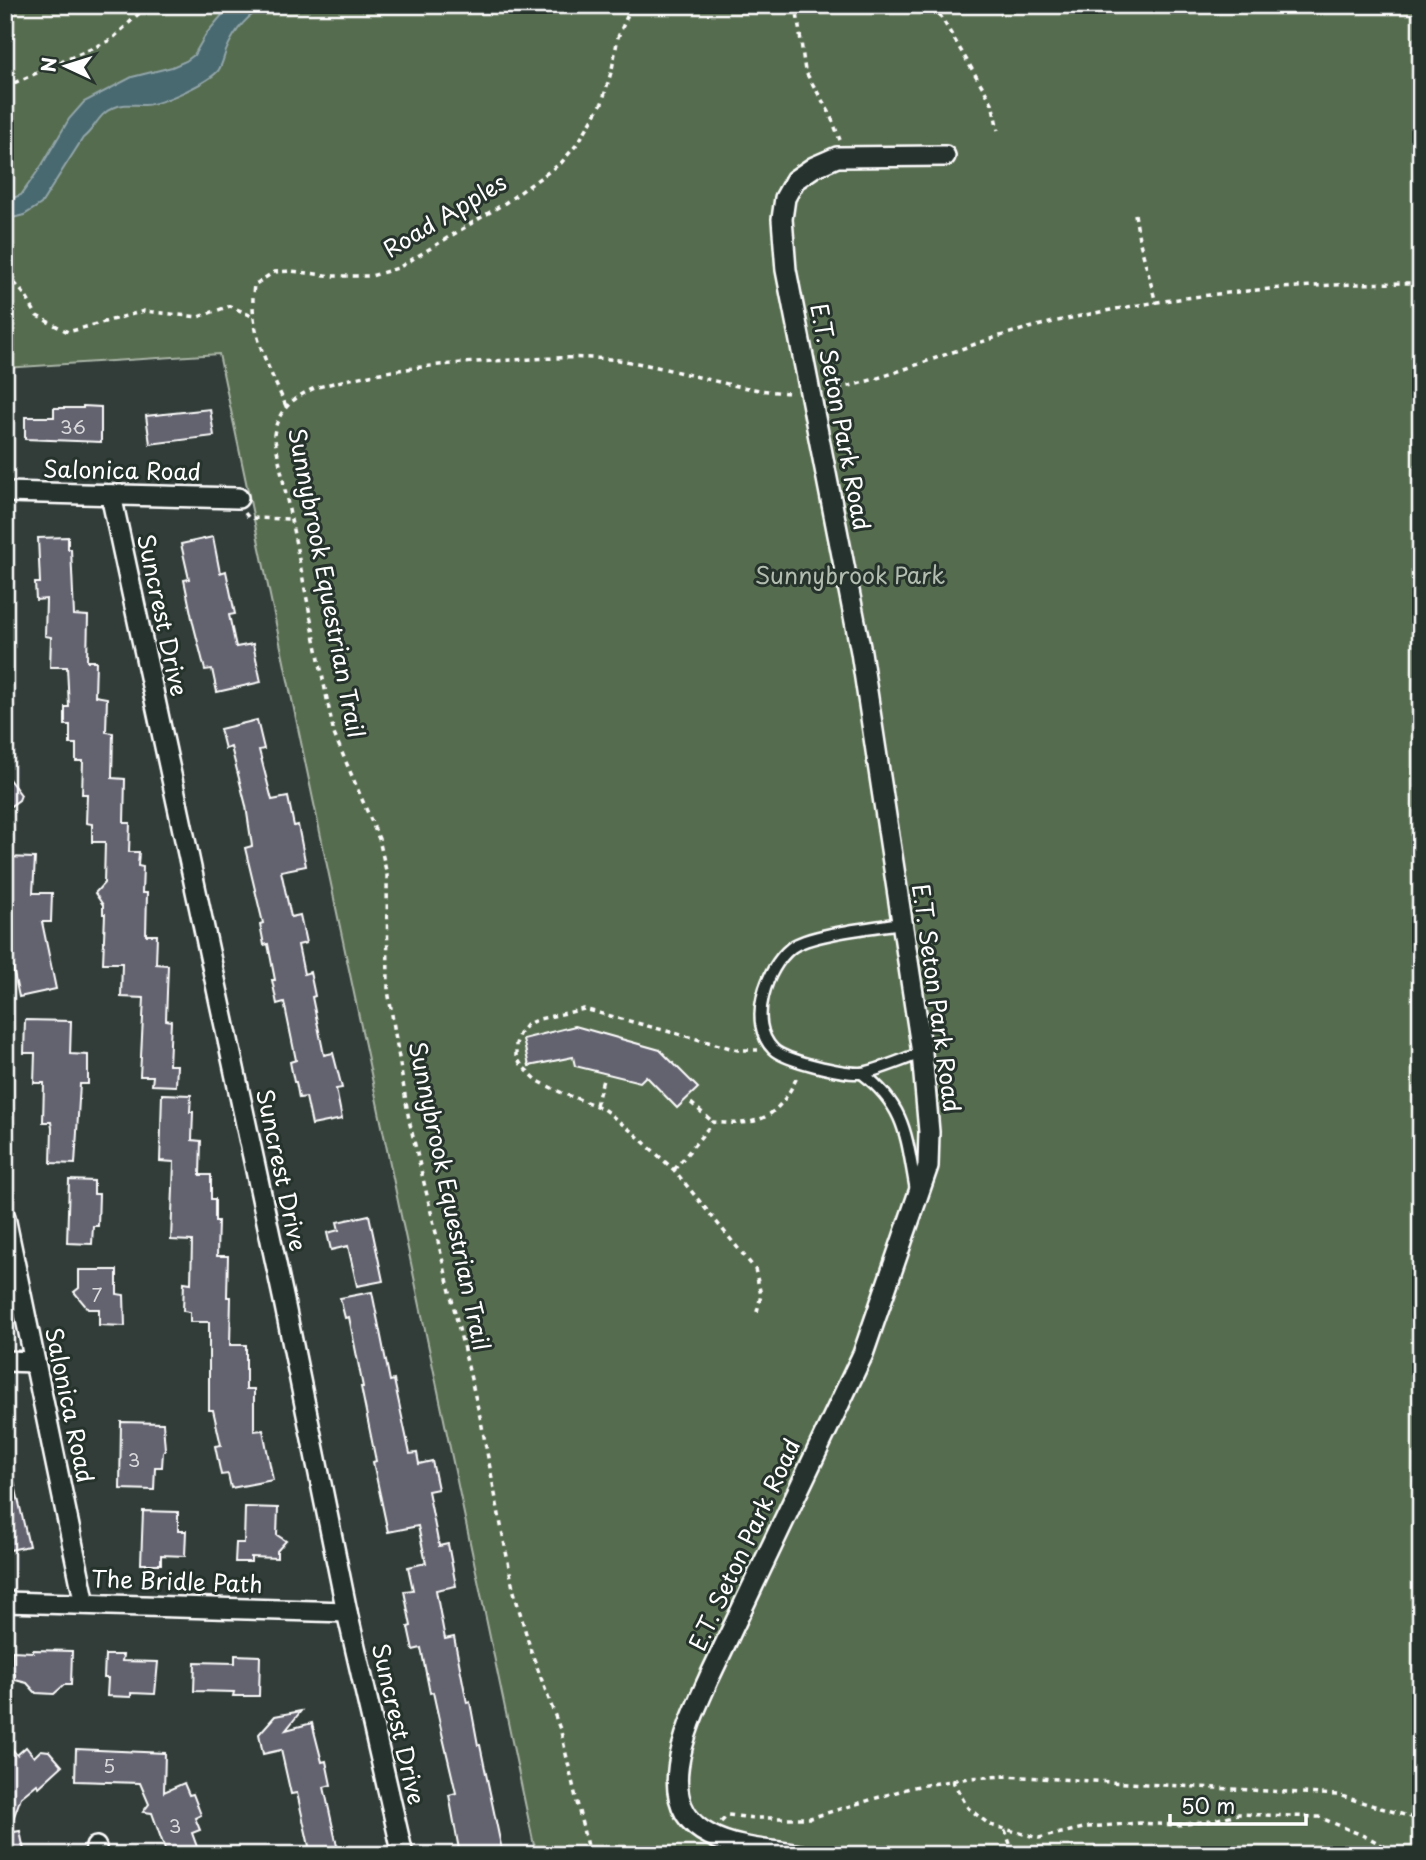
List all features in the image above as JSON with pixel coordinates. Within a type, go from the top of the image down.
[{"type":"street","name":"E.T. Seton Park Road","points":[[707,1834],[691,1819],[678,1791],[678,1764],[683,1745],[709,1678],[863,1354],[929,1166],[929,1132],[922,1053],[861,652],[786,270],[782,219],[785,198],[796,180],[814,167],[841,157],[945,156]]},
{"type":"street","name":"Salonica Road","points":[[5,492],[111,495],[239,506]]},
{"type":"street","name":"Suncrest Drive","points":[[111,495],[282,1288],[347,1612],[403,1855]]},
{"type":"street","name":"Salonica Road","points":[[5,1217],[85,1604]]},
{"type":"street","points":[[5,1362],[34,1362]]},
{"type":"street","name":"The Bridle Path","points":[[5,1602],[347,1612]]},
{"type":"street","points":[[707,1834],[766,1850],[800,1855]]},
{"type":"lane","points":[[901,923],[811,939],[793,946],[780,960],[765,990],[761,1010],[762,1031],[774,1050],[803,1063],[862,1073],[922,1053]]},
{"type":"lane","points":[[862,1073],[890,1098],[899,1115],[917,1197]]},
{"type":"path","points":[[5,17],[12,5]]},
{"type":"path","points":[[5,87],[111,40],[148,5]]},
{"type":"path","name":"Road Apples","points":[[286,407],[258,346],[252,299],[254,285],[274,272],[371,276],[398,268],[505,203],[561,163],[578,143],[602,103],[618,37],[632,5]]},
{"type":"path","points":[[796,5],[805,71],[839,135],[841,157]]},
{"type":"path","points":[[934,5],[992,103],[998,130]]},
{"type":"path","points":[[1135,214],[1156,303]]},
{"type":"path","points":[[5,281],[13,281],[26,295],[37,316],[68,332],[144,311],[198,317],[230,306],[254,317]]},
{"type":"path","name":"Sunnybrook Equestrian Trail","points":[[589,1855],[561,1732],[531,1651],[513,1588],[481,1421],[409,1120],[388,989],[384,856],[334,734],[274,435],[276,421],[286,407],[304,392],[315,388],[395,369],[440,363],[568,357],[630,362],[762,390],[811,394],[879,378],[1025,329],[1156,303],[1202,296],[1310,287],[1421,283]]},
{"type":"path","points":[[239,506],[247,513],[248,518],[292,519]]},
{"type":"path","points":[[757,1312],[761,1295],[755,1269],[674,1170],[636,1135],[596,1105],[538,1081],[516,1056],[516,1044],[519,1034],[527,1024],[584,1009],[738,1050],[774,1050]]},
{"type":"path","points":[[691,1103],[713,1122],[736,1125],[754,1123],[783,1104],[803,1063]]},
{"type":"path","points":[[596,1105],[604,1076]]},
{"type":"path","points":[[674,1170],[713,1122]]},
{"type":"path","points":[[707,1834],[728,1815],[810,1818],[913,1787],[952,1780],[1005,1776],[1338,1795],[1421,1820]]},
{"type":"path","points":[[952,1780],[968,1808],[990,1825],[1039,1839],[1087,1827],[1139,1823],[1177,1825],[1238,1814],[1319,1817],[1371,1839],[1400,1855]]},
{"type":"path","points":[[1005,1829],[1014,1855]]},
{"type":"green space","name":"Sunnybrook Park","points":[[5,5],[1421,5],[1421,1855],[536,1855],[219,354],[5,368]]},
{"type":"water","points":[[236,5],[270,5],[255,12],[238,30],[218,71],[195,87],[162,101],[145,105],[121,105],[108,111],[83,138],[41,204],[24,215],[5,220],[5,201],[21,195],[69,119],[84,102],[132,77],[186,61],[194,55],[206,34],[222,15]]},
{"type":"building","points":[[101,407],[101,442],[25,439],[25,417],[54,417],[54,408]]},
{"type":"building","points":[[210,409],[214,436],[150,444],[146,416]]},
{"type":"building","points":[[68,537],[74,615],[88,616],[87,661],[96,661],[95,696],[107,698],[106,732],[113,733],[112,778],[125,779],[124,823],[130,823],[129,852],[139,852],[138,866],[143,867],[142,893],[147,893],[146,935],[157,935],[156,964],[168,965],[166,1020],[171,1021],[169,1065],[177,1065],[176,1086],[152,1085],[153,1076],[140,1076],[144,998],[121,997],[122,963],[103,963],[105,914],[95,893],[104,883],[105,842],[92,842],[92,824],[86,823],[87,794],[82,794],[83,761],[76,761],[76,744],[70,744],[70,725],[65,725],[65,707],[69,707],[67,667],[50,667],[51,637],[45,636],[46,599],[36,600],[35,583],[40,583],[38,538]]},
{"type":"building","points":[[213,537],[220,573],[226,571],[235,614],[229,615],[236,647],[253,644],[261,682],[217,692],[212,669],[205,670],[193,623],[184,580],[189,579],[181,544]]},
{"type":"building","points":[[257,720],[264,749],[259,750],[272,800],[288,797],[294,826],[298,825],[306,866],[281,871],[291,917],[300,915],[306,943],[298,945],[304,974],[310,972],[315,996],[312,997],[324,1055],[333,1053],[342,1088],[336,1089],[342,1119],[312,1125],[306,1097],[299,1098],[294,1082],[290,1062],[296,1060],[284,1002],[277,1004],[268,944],[264,945],[260,924],[263,923],[245,848],[252,846],[246,806],[231,747],[225,749],[220,729]]},
{"type":"building","points":[[5,774],[21,795],[19,800],[5,810]]},
{"type":"building","points":[[5,857],[35,858],[33,893],[52,893],[51,922],[42,922],[56,989],[19,997],[5,931]]},
{"type":"building","points":[[25,1020],[71,1021],[70,1054],[88,1055],[88,1084],[80,1084],[75,1164],[51,1163],[51,1122],[43,1122],[44,1083],[34,1083],[35,1053],[24,1053]]},
{"type":"building","points":[[575,1026],[660,1050],[698,1088],[677,1108],[646,1076],[640,1082],[575,1066],[573,1057],[529,1066],[523,1039]]},
{"type":"building","points":[[162,1094],[191,1095],[192,1140],[201,1141],[200,1175],[211,1175],[211,1199],[215,1199],[215,1221],[218,1221],[217,1256],[228,1256],[230,1345],[246,1345],[246,1389],[254,1389],[254,1431],[263,1430],[273,1480],[231,1488],[228,1474],[221,1475],[215,1446],[221,1445],[213,1410],[209,1410],[209,1322],[190,1322],[190,1312],[183,1311],[184,1282],[191,1283],[192,1241],[171,1240],[174,1162],[160,1161]]},
{"type":"building","points":[[69,1180],[94,1181],[94,1194],[99,1194],[98,1226],[93,1226],[92,1244],[67,1243]]},
{"type":"building","points":[[369,1215],[383,1281],[357,1286],[348,1246],[331,1250],[327,1233],[339,1230],[337,1222]]},
{"type":"building","points":[[79,1270],[117,1270],[117,1294],[124,1295],[125,1326],[99,1325],[99,1309],[88,1309],[74,1292],[79,1288]]},
{"type":"building","points":[[372,1292],[390,1381],[394,1380],[410,1454],[417,1453],[419,1464],[432,1461],[438,1489],[428,1491],[439,1546],[448,1544],[456,1586],[436,1590],[438,1602],[445,1639],[454,1637],[503,1855],[460,1855],[449,1795],[456,1793],[433,1692],[430,1693],[421,1648],[413,1650],[408,1627],[411,1626],[404,1591],[413,1590],[408,1567],[426,1563],[418,1526],[388,1532],[373,1462],[376,1461],[349,1317],[345,1318],[340,1298]]},
{"type":"building","points":[[121,1422],[163,1423],[165,1449],[162,1467],[155,1467],[154,1490],[120,1489]]},
{"type":"building","points":[[5,1468],[11,1468],[29,1546],[5,1551]]},
{"type":"building","points":[[245,1507],[278,1508],[277,1535],[286,1541],[277,1551],[277,1558],[251,1557],[251,1562],[235,1562],[236,1543],[244,1543]]},
{"type":"building","points":[[143,1511],[178,1512],[178,1531],[186,1531],[185,1556],[161,1555],[161,1564],[141,1564]]},
{"type":"building","points":[[12,1651],[72,1651],[71,1685],[64,1685],[54,1694],[36,1693],[27,1683],[15,1680],[15,1674],[12,1673]]},
{"type":"building","points":[[105,1655],[123,1655],[122,1661],[158,1662],[155,1694],[107,1696],[108,1678],[104,1678]]},
{"type":"building","points":[[235,1655],[260,1656],[259,1696],[194,1691],[195,1662],[235,1663]]},
{"type":"building","points":[[301,1711],[286,1730],[312,1723],[322,1762],[326,1761],[331,1785],[324,1787],[339,1855],[311,1855],[297,1793],[291,1794],[281,1750],[263,1754],[259,1734],[275,1716]]},
{"type":"building","points":[[5,1740],[17,1755],[26,1747],[34,1757],[41,1750],[49,1751],[62,1766],[39,1787],[37,1784],[21,1797],[8,1833],[20,1831],[25,1855],[5,1855]]},
{"type":"building","points":[[76,1749],[165,1753],[164,1792],[184,1783],[189,1795],[193,1794],[201,1815],[195,1818],[200,1830],[192,1833],[200,1855],[167,1855],[152,1813],[143,1812],[149,1804],[140,1783],[75,1781]]}]
